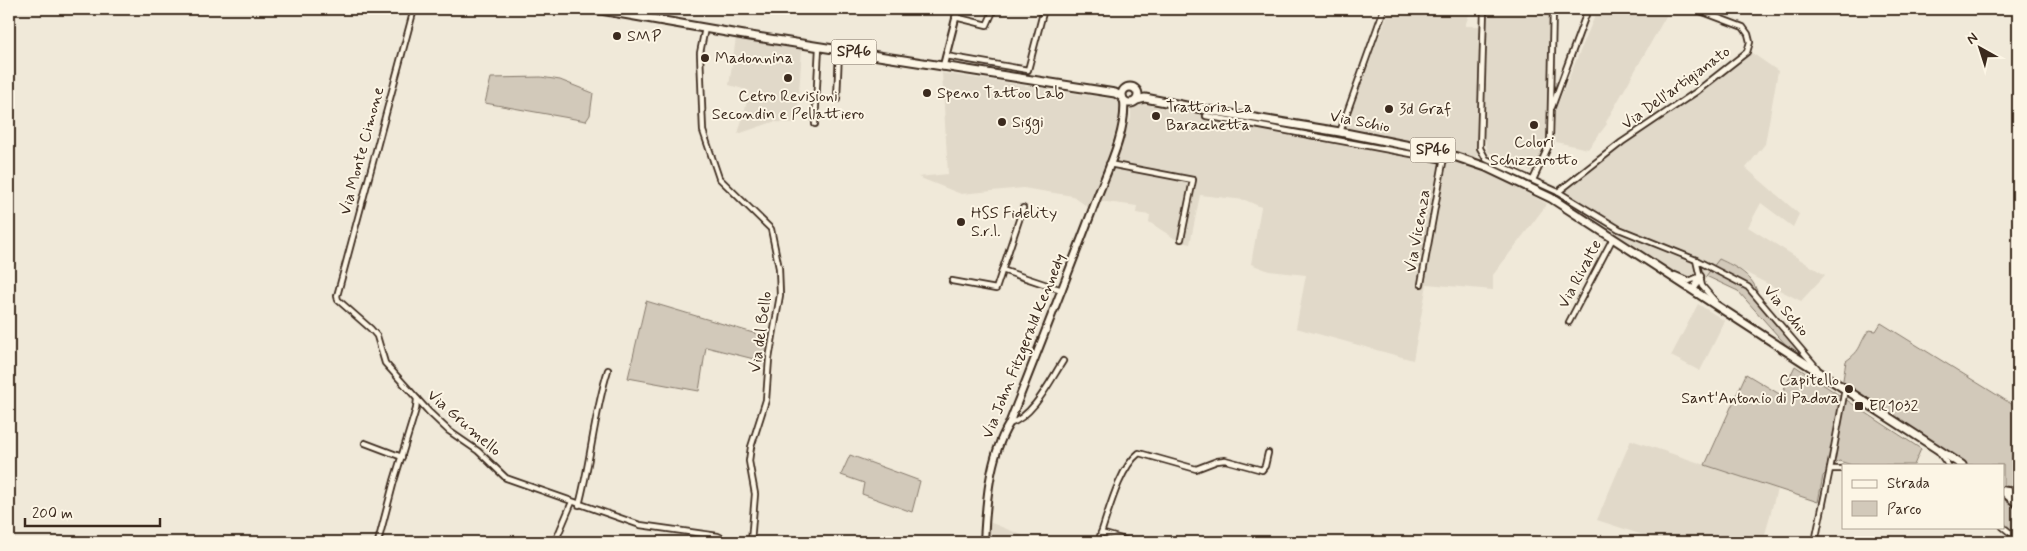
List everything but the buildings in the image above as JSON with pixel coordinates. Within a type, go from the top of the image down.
[{"type":"main road","name":"SP46","points":[[594,9],[1127,97]]},
{"type":"main road","name":"Via Schio","points":[[1127,97],[1145,98],[1340,132],[1486,167],[1551,198],[1960,464]]},
{"type":"main road","name":"Via John Fitzgerald Kennedy","points":[[984,541],[993,469],[1000,439],[1009,424],[1109,164],[1122,127],[1127,97]]},
{"type":"main road","points":[[2004,491],[2018,493]]},
{"type":"main road","points":[[2004,492],[2018,504]]},
{"type":"street","name":"Via Monte Cimone","points":[[338,300],[337,296],[355,227],[414,9]]},
{"type":"street","points":[[943,67],[958,9]]},
{"type":"street","points":[[955,17],[987,25],[994,9]]},
{"type":"street","points":[[946,56],[1028,70],[1044,9]]},
{"type":"street","points":[[1340,132],[1384,9]]},
{"type":"street","name":"Via Schio","points":[[1484,9],[1480,148],[1486,158],[1558,192],[1619,229],[1696,260],[1748,287],[1821,373]]},
{"type":"street","points":[[1533,180],[1550,143],[1553,9]]},
{"type":"street","points":[[1551,110],[1587,12],[1578,9]]},
{"type":"street","name":"Via Dell'artigianato","points":[[1558,192],[1622,142],[1696,92],[1747,52],[1750,42],[1748,34],[1742,27],[1695,9]]},
{"type":"street","name":"Via del Bello","points":[[704,28],[700,53],[704,131],[719,178],[771,229],[779,268],[780,295],[769,359],[766,400],[751,447],[749,461],[755,494],[751,542]]},
{"type":"street","points":[[815,124],[819,47]]},
{"type":"street","points":[[837,99],[839,50]]},
{"type":"street","name":"Via Schio","points":[[1206,116],[1445,156]]},
{"type":"street","name":"Via Vicenza","points":[[1421,284],[1445,156]]},
{"type":"street","points":[[1109,164],[1193,180],[1181,239]]},
{"type":"street","points":[[952,282],[994,290],[1023,208]]},
{"type":"street","name":"Via Rivalte","points":[[1569,322],[1613,238]]},
{"type":"street","name":"Via Schio","points":[[1696,260],[1702,286],[1708,295],[1734,318]]},
{"type":"street","name":"Via Schio","points":[[1660,269],[1689,281],[1700,278]]},
{"type":"street","points":[[1002,270],[1062,290]]},
{"type":"street","points":[[1693,291],[1700,278]]},
{"type":"street","name":"Via Grumello","points":[[338,300],[377,336],[385,362],[417,399],[449,431],[467,442],[506,478],[640,525],[718,536],[730,542]]},
{"type":"street","points":[[1009,424],[1015,422],[1036,404],[1063,361]]},
{"type":"street","points":[[579,505],[586,477],[600,396],[608,370]]},
{"type":"street","points":[[1815,542],[1845,389]]},
{"type":"street","points":[[378,542],[416,409],[417,399]]},
{"type":"street","points":[[365,443],[402,457]]},
{"type":"street","points":[[1936,448],[1947,464]]},
{"type":"street","points":[[1098,542],[1108,512],[1128,465],[1139,453],[1196,470],[1217,461],[1225,460],[1262,470],[1268,453]]},
{"type":"street","points":[[1830,469],[1842,469]]},
{"type":"street","points":[[555,542],[572,502]]},
{"type":"street","points":[[2004,528],[2018,538]]},
{"type":"street","points":[[1101,533],[1132,542]]},
{"type":"street","points":[[984,541],[992,542]]},
{"type":"shaded area","points":[[1390,9],[1471,9],[1465,26],[1481,26],[1477,158],[1451,149],[1343,130]]},
{"type":"shaded area","points":[[1488,9],[1550,9],[1548,139],[1543,156],[1533,172],[1488,152],[1484,135]]},
{"type":"shaded area","points":[[1592,9],[1670,9],[1606,122],[1607,124],[1588,149],[1556,142],[1554,113],[1597,11]]},
{"type":"shaded area","points":[[736,38],[802,49],[797,123],[773,122],[738,134],[750,91],[729,85]]},
{"type":"shaded area","points":[[1752,53],[1778,71],[1765,144],[1746,168],[1799,214],[1793,227],[1761,203],[1748,227],[1825,275],[1801,301],[1719,259],[1695,291],[1539,188],[1544,180],[1559,188],[1621,140],[1625,142]]},
{"type":"shaded area","points":[[942,73],[1125,100],[1107,159],[1089,208],[1073,196],[1023,188],[961,194],[918,177],[948,174]]},
{"type":"shaded area","points":[[1131,101],[1172,110],[1382,145],[1449,159],[1500,177],[1547,204],[1493,275],[1493,290],[1427,284],[1413,360],[1296,328],[1306,275],[1269,271],[1251,264],[1261,207],[1245,200],[1200,195],[1190,244],[1180,242],[1149,222],[1150,215],[1136,213],[1137,206],[1099,201],[1131,118]]},
{"type":"shaded area","points":[[1698,304],[1725,321],[1700,371],[1671,356]]},
{"type":"shaded area","points":[[1631,440],[1777,489],[1763,542],[1664,542],[1597,520]]},
{"type":"shaded area","points":[[989,522],[1022,535],[1020,542],[986,542]]},
{"type":"green space","points":[[541,77],[560,80],[593,93],[590,115],[586,121],[485,103],[491,78]]},
{"type":"green space","points":[[1719,259],[1738,269],[1749,278],[1758,296],[1824,374],[1795,355],[1738,291],[1706,276]]},
{"type":"green space","points":[[646,301],[770,338],[766,362],[706,347],[699,391],[628,378]]},
{"type":"green space","points":[[1881,323],[2018,408],[2018,490],[2004,488],[2004,464],[1963,464],[1842,386],[1846,361],[1858,350],[1869,330],[1876,331]]},
{"type":"green space","points":[[1795,366],[1921,449],[1914,464],[1849,464],[1839,461],[1823,476],[1818,502],[1705,465],[1746,374],[1781,395]]},
{"type":"green space","points":[[850,455],[920,481],[912,512],[862,494],[864,483],[841,475]]},
{"type":"green space","points":[[2004,500],[2018,509],[2018,540],[2004,528]]},
{"type":"place","name":"SMP","points":[[617,36]]},
{"type":"place","name":"Madonnina","points":[[705,58]]},
{"type":"place","name":"Cetro Revisioni Secondin e Pellattiero","points":[[788,78]]},
{"type":"place","name":"Speno Tattoo Lab","points":[[927,93]]},
{"type":"place","name":"3d Graf","points":[[1389,109]]},
{"type":"place","name":"Trattoria La Baracchetta","points":[[1156,116]]},
{"type":"place","name":"Siggi","points":[[1002,122]]},
{"type":"place","name":"Colori Schizzarotto","points":[[1534,125]]},
{"type":"place","name":"HSS Fidelity S.r.l.","points":[[961,222]]},
{"type":"place","name":"Capitello Sant'Antonio di Padova","points":[[1849,389]]},
{"type":"place","name":"ER1032","points":[[1859,406]]}]
